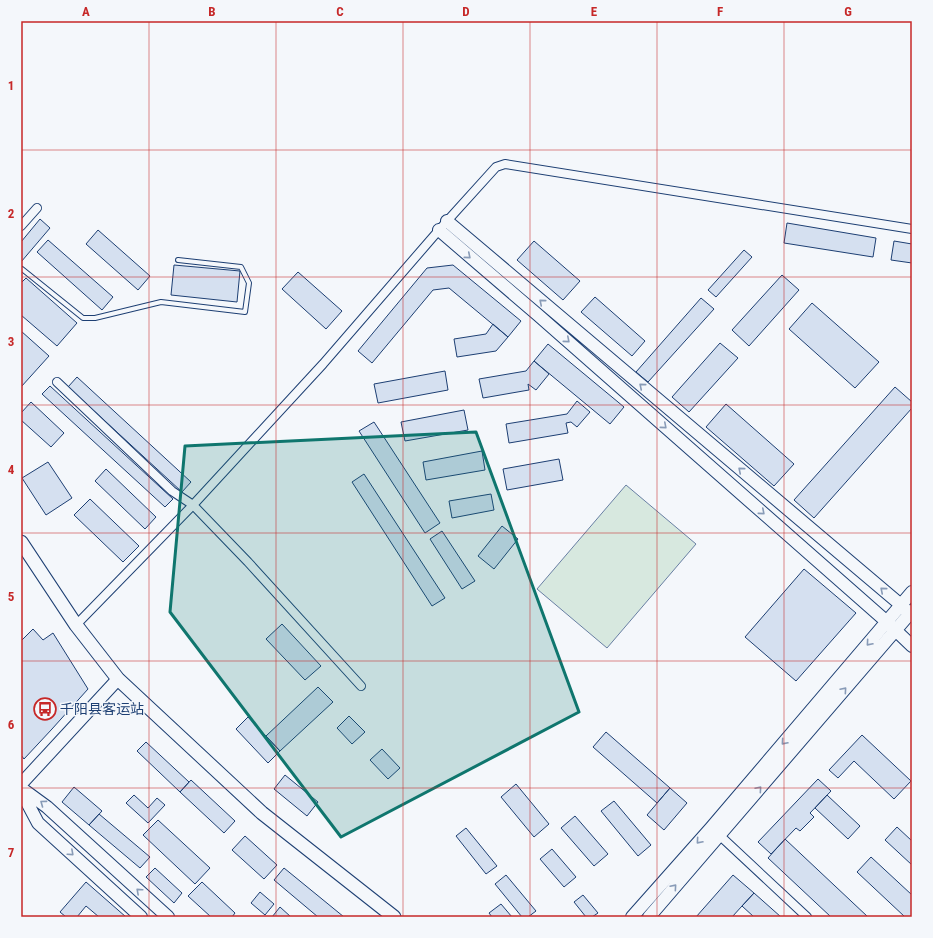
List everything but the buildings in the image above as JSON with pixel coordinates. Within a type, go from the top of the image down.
[{"type":"main road","points":[[447,221],[911,614],[891,626]]},
{"type":"main road","points":[[439,230],[544,320],[912,646]]},
{"type":"main road","points":[[21,542],[76,625],[118,679],[262,813],[394,917]]},
{"type":"main road","points":[[649,917],[715,832],[891,626],[901,605],[912,592]]},
{"type":"main road","points":[[21,784],[118,679]]},
{"type":"main road","points":[[21,790],[38,823],[141,917]]},
{"type":"main road","points":[[21,790],[47,807],[168,917]]},
{"type":"main road","points":[[632,917],[715,832]]},
{"type":"street","points":[[76,625],[193,505],[323,364],[439,230],[496,167],[505,164],[912,229]]},
{"type":"street","points":[[21,226],[37,208]]},
{"type":"street","points":[[57,382],[172,491],[193,505],[248,562],[361,686]]},
{"type":"street","points":[[715,832],[807,917]]},
{"type":"lane","points":[[21,270],[22,269],[83,318],[95,318],[161,302],[245,312],[249,283],[241,267],[178,260]]},
{"type":"highlighted area","points":[[476,432],[579,712],[341,837],[170,612],[185,446]]},
{"type":"shaded area","points":[[626,485],[696,544],[607,648],[537,589]]},
{"type":"place","name":"千阳县客运站","points":[[45,709]]}]
